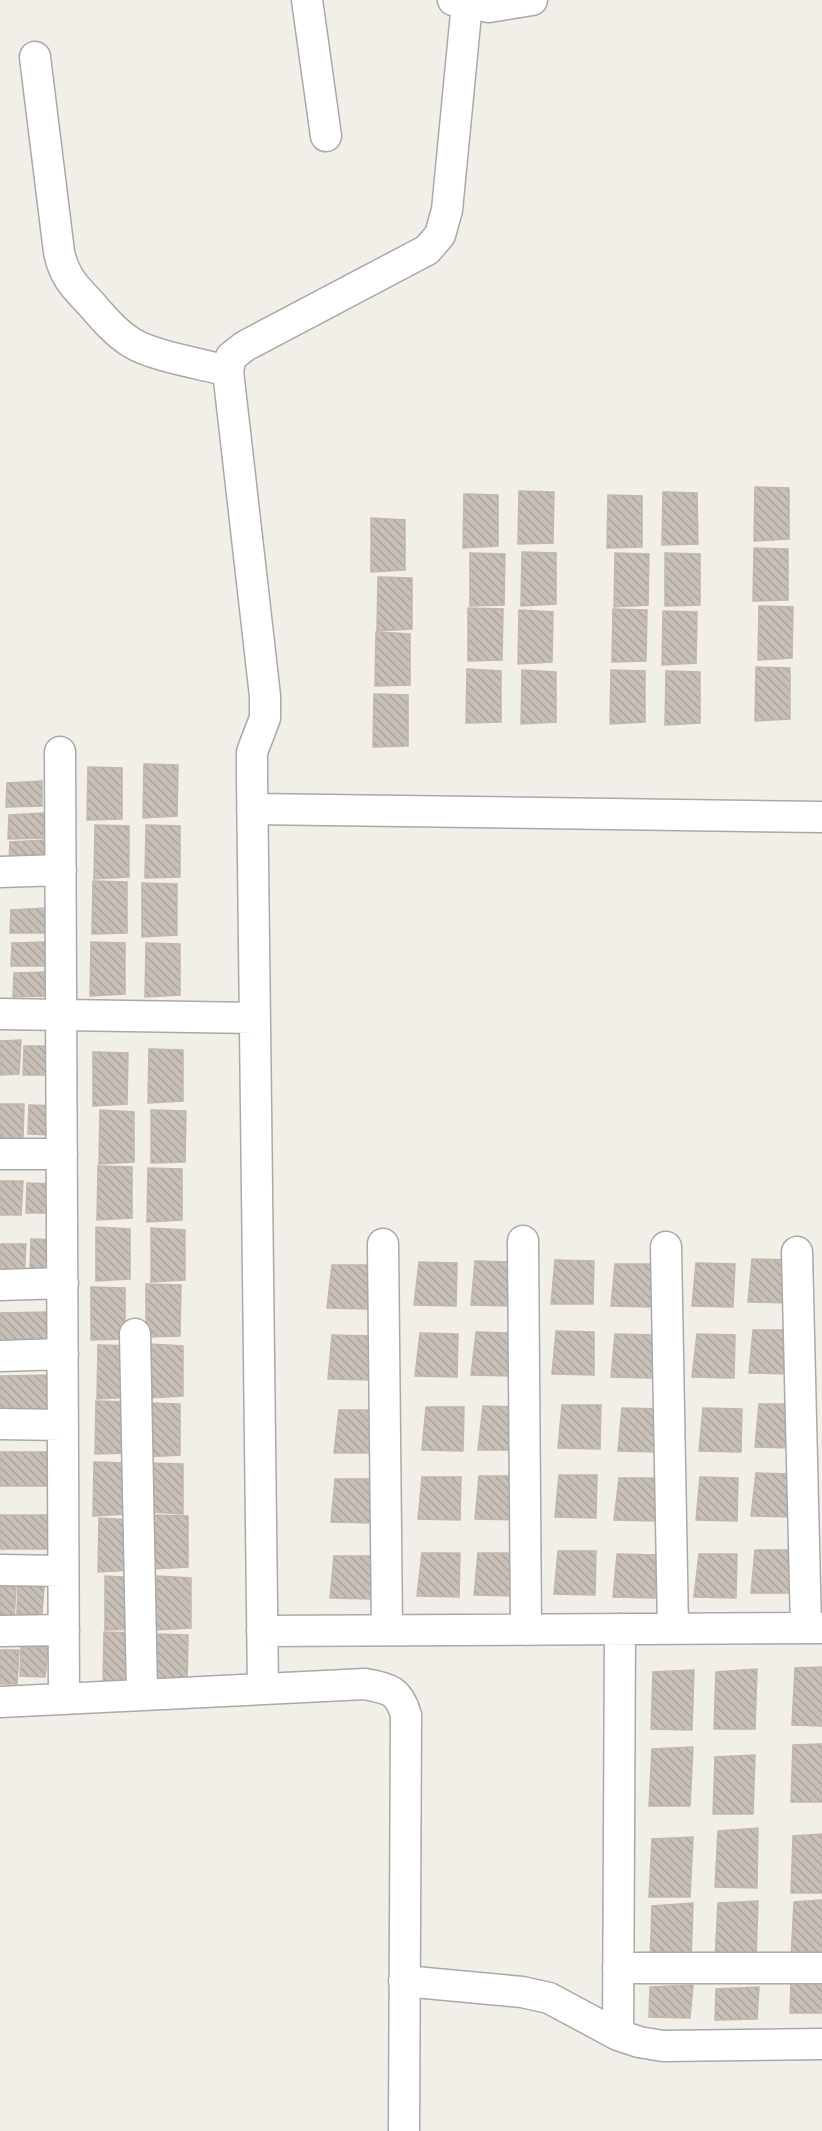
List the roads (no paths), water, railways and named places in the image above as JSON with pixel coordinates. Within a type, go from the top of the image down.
[{"type":"street","points":[[307,0],[326,136]]},
{"type":"street","points":[[263,1689],[252,753],[265,718],[265,696],[228,371],[231,357],[245,346],[427,250],[440,235],[447,210],[460,2],[489,7],[532,0]]},
{"type":"street","points":[[35,57],[59,252],[62,269],[71,284],[116,332],[133,344],[147,350],[228,371]]},
{"type":"street","points":[[60,752],[64,1699]]},
{"type":"street","points":[[252,809],[822,817]]},
{"type":"street","points":[[0,872],[61,870]]},
{"type":"street","points":[[0,1014],[255,1018]]},
{"type":"street","points":[[0,1154],[62,1154]]},
{"type":"street","points":[[523,1241],[526,1630]]},
{"type":"street","points":[[382,1244],[387,1630]]},
{"type":"street","points":[[666,1247],[673,1629]]},
{"type":"street","points":[[262,1630],[814,1628],[797,1252]]},
{"type":"street","points":[[0,1285],[63,1283]]},
{"type":"street","points":[[135,1334],[142,1694]]},
{"type":"street","points":[[0,1356],[63,1354]]},
{"type":"street","points":[[0,1424],[63,1425]]},
{"type":"street","points":[[0,1570],[63,1571]]},
{"type":"street","points":[[618,2035],[620,1629]]},
{"type":"street","points":[[0,1631],[64,1630]]},
{"type":"street","points":[[0,1702],[365,1684],[388,1689],[401,1700],[406,1715],[404,2131]]},
{"type":"street","points":[[618,1968],[822,1968]]},
{"type":"street","points":[[404,1981],[522,1992],[549,1998],[618,2035],[639,2042],[663,2046],[822,2044]]}]
